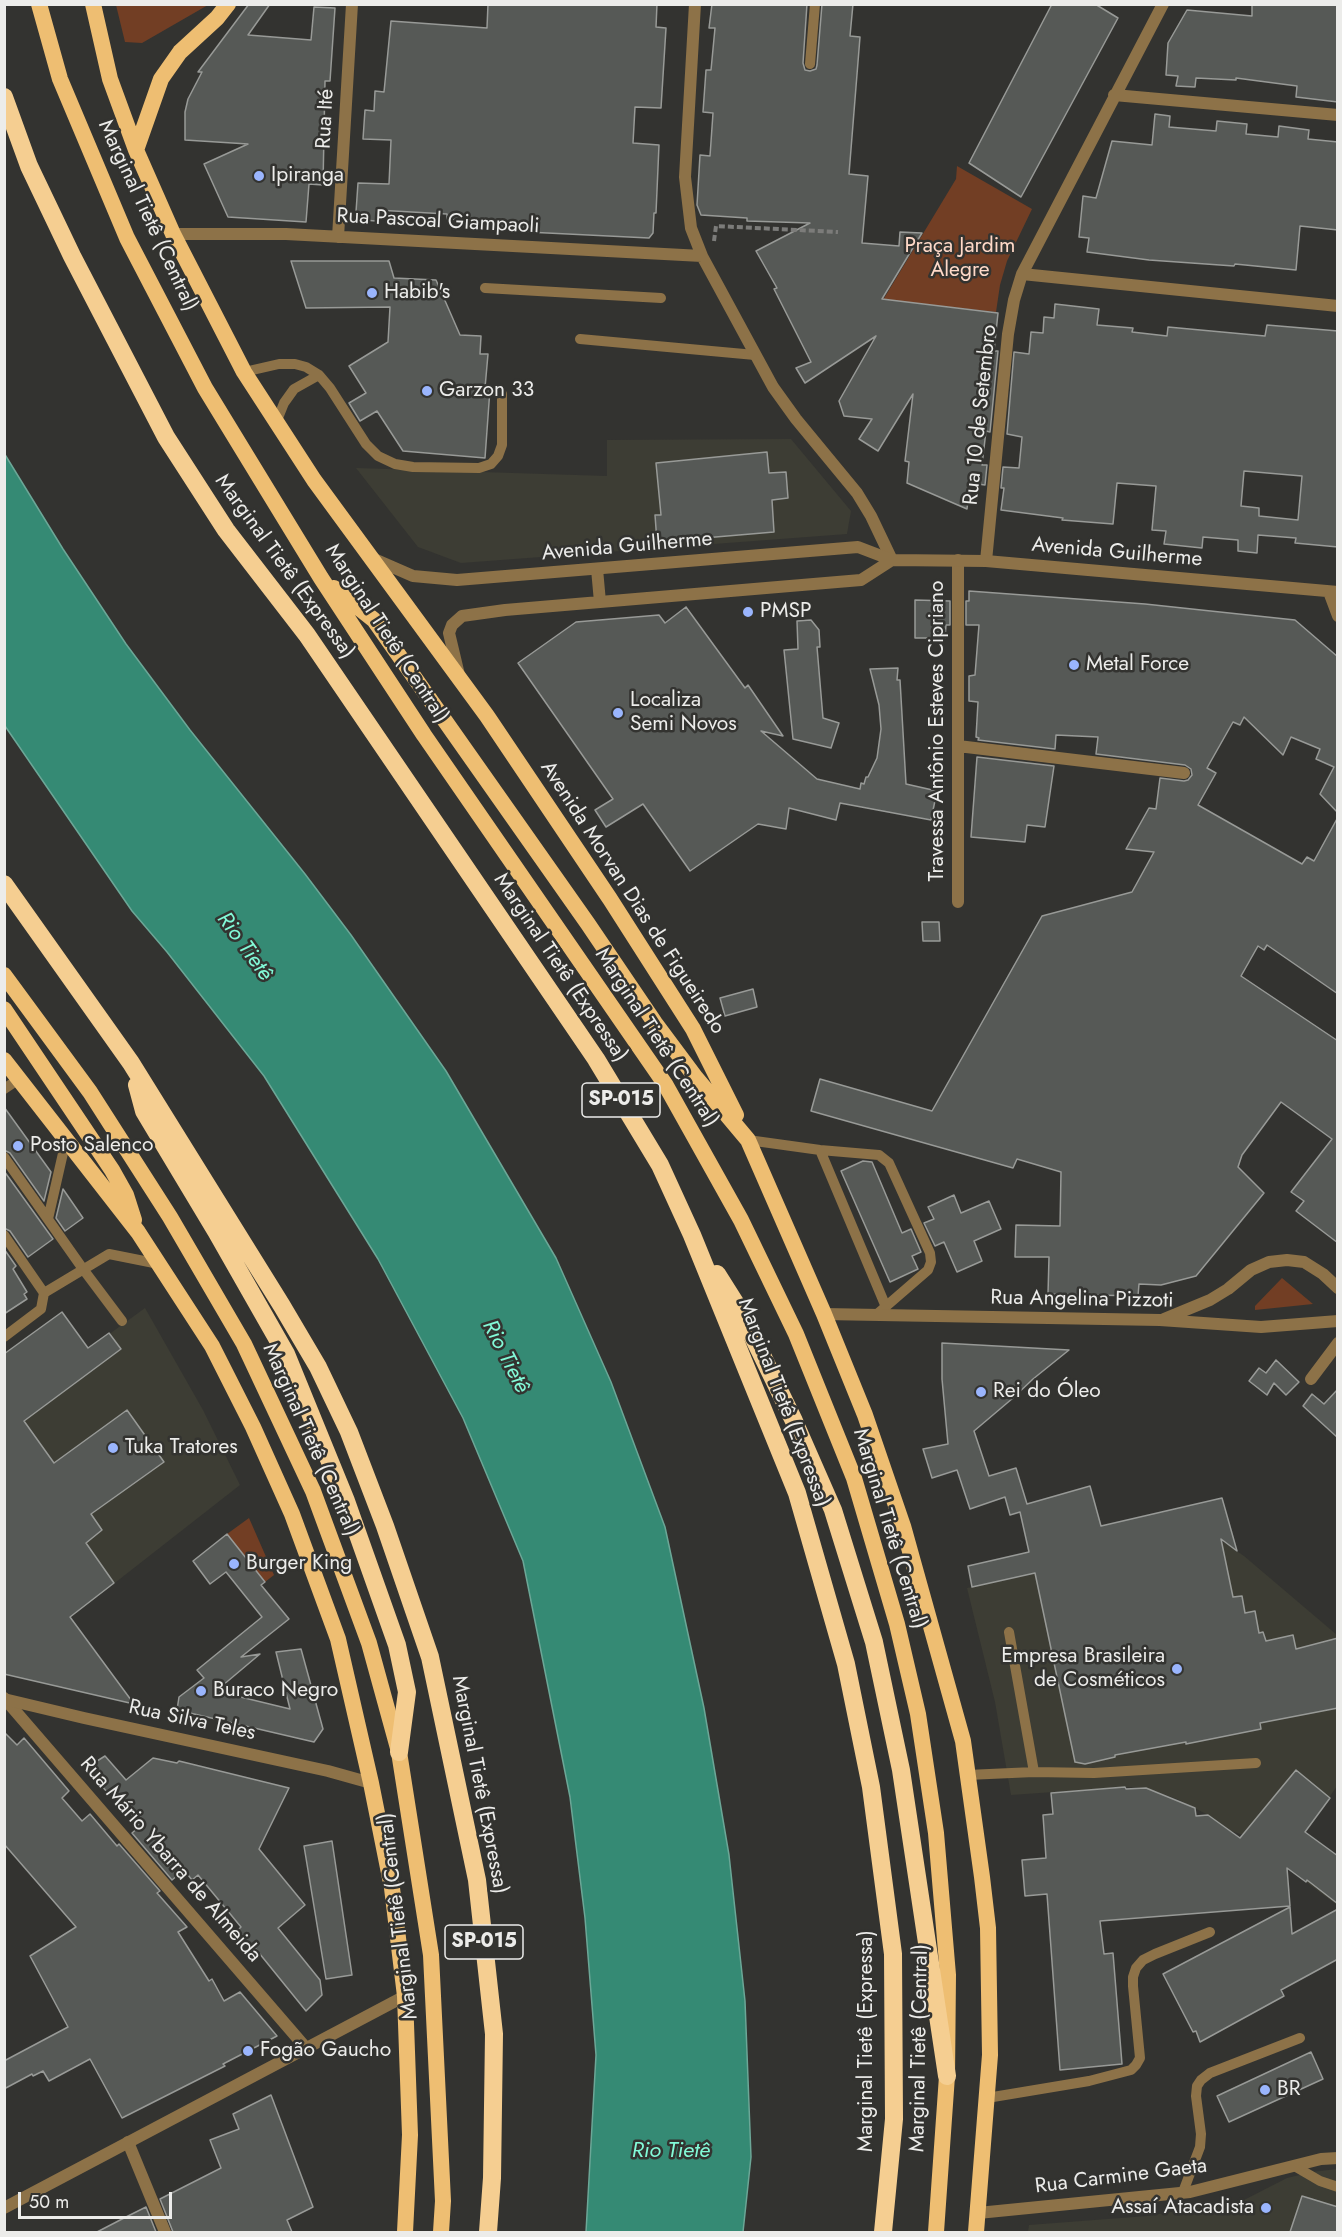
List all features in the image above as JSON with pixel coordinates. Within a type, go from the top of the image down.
[{"type":"highway","name":"Marginal Tietê (Central)","points":[[39,4],[60,79],[127,238],[205,387],[321,578],[431,745],[664,1084],[741,1220],[796,1334],[854,1478],[897,1624],[918,1714],[936,1833],[948,1975],[947,2076],[936,2232]]},
{"type":"highway","name":"Avenida Morvan Dias de Figueiredo","points":[[93,4],[110,79],[136,150],[172,234],[244,372],[276,423],[368,555],[487,716],[610,899],[693,1029],[748,1140]]},
{"type":"highway","points":[[136,150],[160,79],[180,52],[217,18],[228,4]]},
{"type":"highway","name":"Marginal Tietê (Expressa)","points":[[4,97],[29,166],[72,256],[165,437],[226,530],[307,635],[596,1059],[660,1165],[692,1235],[797,1493],[846,1664],[871,1787],[893,1954],[894,2119],[883,2232]]},
{"type":"highway","points":[[321,578],[374,620],[656,1023],[696,1078],[748,1140],[824,1314],[865,1415],[903,1526],[963,1741],[988,1928],[990,2055],[976,2232]]},
{"type":"highway","name":"Marginal Tietê (Expressa)","points":[[4,884],[130,1063],[282,1306],[318,1367],[353,1443],[385,1526],[430,1657],[477,1880],[494,2034],[492,2178],[488,2232]]},
{"type":"highway","name":"Marginal Tietê (Central)","points":[[4,975],[90,1092],[170,1217],[244,1344],[313,1491],[369,1643],[399,1752],[431,1955],[443,2201],[441,2232]]},
{"type":"highway","points":[[4,1009],[112,1170],[126,1195],[138,1232]]},
{"type":"highway","points":[[4,1060],[138,1232],[212,1346],[253,1427],[291,1514],[338,1639],[392,1888],[405,1996],[410,2135],[405,2232]]},
{"type":"highway","points":[[130,1063],[144,1111],[216,1230],[286,1354],[346,1501],[397,1645],[408,1692],[399,1752]]},
{"type":"highway","points":[[692,1235],[741,1311],[794,1421],[833,1510],[874,1642],[901,1770],[947,2076]]},
{"type":"street","name":"Rua Ité","points":[[338,237],[352,4]]},
{"type":"street","points":[[460,679],[449,633],[452,625],[462,616],[479,612],[861,580],[892,560],[857,493],[773,387],[702,256],[691,228],[685,177],[695,4]]},
{"type":"street","name":"Rua 10 de Setembro","points":[[986,561],[1008,334],[1014,300],[1022,274],[1163,4]]},
{"type":"street","points":[[1114,95],[1338,115]]},
{"type":"street","name":"Rua Pascoal Giampaoli","points":[[172,234],[252,233],[702,256]]},
{"type":"street","points":[[1022,274],[1338,306]]},
{"type":"street","name":"Avenida Guilherme","points":[[368,555],[393,569],[413,576],[433,579],[475,579],[858,547],[892,560],[986,561],[1333,592]]},
{"type":"street","name":"Travessa Antônio Esteves Cipriano","points":[[958,560],[958,902]]},
{"type":"street","points":[[597,569],[600,602]]},
{"type":"street","points":[[1333,592],[1338,616]]},
{"type":"street","points":[[958,746],[1184,773]]},
{"type":"street","points":[[1160,1320],[1210,1300],[1251,1270],[1269,1262],[1287,1260],[1304,1262],[1323,1274],[1338,1288]]},
{"type":"street","name":"Rua Angelina Pizzoti","points":[[824,1314],[881,1311],[1160,1320],[1261,1327],[1338,1321]]},
{"type":"street","points":[[1311,1379],[1338,1343]]},
{"type":"street","name":"Rua Silva Teles","points":[[5,1699],[328,1771],[371,1783]]},
{"type":"street","name":"Rua Mário Ybarra de Almeida","points":[[5,1699],[306,2048]]},
{"type":"street","points":[[4,2208],[405,1996]]},
{"type":"street","points":[[128,2142],[165,2232]]},
{"type":"street","name":"Rua Carmine Gaeta","points":[[978,2213],[1183,2192],[1296,2167],[1321,2159],[1338,2158]]},
{"type":"lane","points":[[810,64],[815,4]]},
{"type":"lane","points":[[485,288],[661,298]]},
{"type":"lane","points":[[580,339],[755,355]]},
{"type":"lane","points":[[244,372],[279,364],[306,367],[319,375],[366,444],[378,456],[395,464],[413,467],[479,468],[491,464],[498,456],[502,446],[502,394]]},
{"type":"lane","points":[[276,423],[284,403],[294,389],[319,375]]},
{"type":"lane","points":[[4,1089],[19,1079]]},
{"type":"lane","points":[[48,1219],[66,1140]]},
{"type":"lane","points":[[748,1140],[879,1155],[885,1159],[930,1253],[931,1262],[928,1270],[881,1311],[820,1150]]},
{"type":"lane","points":[[4,1157],[122,1321]]},
{"type":"lane","points":[[4,1235],[44,1293],[41,1308],[4,1337]]},
{"type":"lane","points":[[44,1293],[109,1254],[159,1264]]},
{"type":"lane","points":[[1009,1632],[1034,1772]]},
{"type":"lane","points":[[967,1775],[1034,1772],[1094,1773],[1256,1763]]},
{"type":"lane","points":[[987,2098],[1089,2081],[1131,2070],[1140,2058],[1133,1986],[1136,1968],[1143,1960],[1155,1954],[1210,1932]]},
{"type":"lane","points":[[1183,2192],[1200,2147],[1201,2134],[1196,2096],[1197,2086],[1201,2080],[1210,2073],[1300,2038]]},
{"type":"lane","points":[[1296,2167],[1320,2181],[1338,2187]]},
{"type":"path","points":[[702,256],[711,259],[716,226],[838,232]]},
{"type":"shaded area","points":[[791,439],[851,511],[847,534],[461,563],[418,547],[356,468],[607,476],[607,440]]},
{"type":"shaded area","name":"Tuka Tratores","points":[[145,1308],[203,1410],[240,1485],[70,1618],[4,1411]]},
{"type":"shaded area","points":[[1205,1539],[1225,1543],[1244,1556],[1337,1635],[1337,1786],[1305,1832],[1337,1856],[1337,1905],[1243,1835],[1228,1830],[1208,1815],[1177,1799],[1146,1788],[1125,1787],[1011,1795],[995,1702],[967,1588]]},
{"type":"shaded area","name":"Assaí Atacadista","points":[[1337,2169],[1337,2232],[1028,2232],[1029,2225],[1147,2216],[1244,2200],[1287,2178]]},
{"type":"green space","points":[[116,4],[208,5],[142,43],[125,42]]},
{"type":"green space","name":"Praça Jardim Alegre","points":[[957,166],[1032,209],[1007,261],[996,312],[883,300],[956,179]]},
{"type":"green space","points":[[1282,1278],[1313,1304],[1255,1310],[1255,1306]]},
{"type":"green space","points":[[249,1518],[274,1575],[265,1582],[227,1534]]},
{"type":"water","name":"Rio Tietê","points":[[4,453],[63,549],[126,644],[190,730],[351,935],[446,1071],[556,1258],[611,1382],[665,1527],[704,1708],[729,1855],[745,2001],[751,2157],[743,2232],[586,2232],[596,2055],[585,1918],[570,1797],[523,1561],[463,1418],[378,1259],[264,1076],[132,911],[5,726]]},
{"type":"building","points":[[249,4],[270,4],[248,35],[311,40],[314,7],[335,8],[330,81],[325,81],[323,185],[309,184],[306,222],[228,217],[204,164],[248,144],[185,140],[185,112],[188,99],[202,72],[198,72]]},
{"type":"building","points":[[488,4],[657,4],[656,27],[666,28],[661,108],[635,107],[633,143],[659,145],[656,213],[654,213],[653,233],[649,238],[527,232],[527,229],[484,225],[484,221],[447,219],[447,214],[376,210],[376,221],[363,220],[356,212],[358,183],[389,184],[391,140],[363,139],[365,110],[374,111],[375,91],[384,92],[391,21],[487,28]]},
{"type":"building","points":[[712,4],[807,4],[803,63],[805,70],[810,71],[816,69],[817,65],[822,4],[853,4],[850,36],[860,37],[849,174],[868,176],[862,243],[899,246],[900,232],[922,233],[882,299],[998,313],[994,351],[998,351],[990,432],[986,431],[982,465],[987,465],[985,485],[970,483],[967,509],[907,483],[909,462],[905,461],[913,394],[878,451],[859,439],[872,419],[844,416],[839,401],[876,336],[805,383],[796,368],[811,362],[774,289],[777,288],[756,251],[810,223],[747,221],[747,218],[701,215],[697,205],[700,155],[710,156],[713,113],[703,112],[706,70],[711,70],[715,28],[709,28]]},
{"type":"building","points":[[1052,4],[1095,4],[1118,18],[1021,197],[969,163]]},
{"type":"building","points":[[1252,4],[1338,4],[1338,102],[1296,97],[1297,86],[1236,78],[1236,80],[1196,78],[1195,87],[1176,86],[1178,76],[1166,75],[1168,43],[1187,10],[1252,16]]},
{"type":"building","points":[[1155,114],[1170,116],[1169,127],[1216,131],[1217,121],[1247,124],[1246,134],[1278,137],[1279,126],[1309,130],[1308,139],[1338,142],[1338,230],[1300,226],[1296,270],[1235,264],[1234,266],[1149,260],[1087,252],[1089,238],[1079,237],[1083,196],[1096,198],[1112,141],[1152,145]]},
{"type":"building","name":"Garzon 33","points":[[291,261],[389,261],[394,278],[436,280],[460,335],[481,336],[480,354],[488,354],[485,388],[490,389],[485,458],[403,451],[377,411],[360,421],[349,403],[366,393],[349,366],[388,342],[390,307],[306,308]]},
{"type":"building","points":[[1055,304],[1099,309],[1097,325],[1133,328],[1132,332],[1167,336],[1168,327],[1265,336],[1267,325],[1338,331],[1338,547],[1295,543],[1296,538],[1258,535],[1257,553],[1238,551],[1238,540],[1203,537],[1202,548],[1164,544],[1166,531],[1152,530],[1156,486],[1117,483],[1113,524],[1062,520],[1063,518],[1001,510],[1004,488],[1001,488],[1003,467],[1019,468],[1022,437],[1007,434],[1014,352],[1029,354],[1031,332],[1043,333],[1044,317],[1054,318]],"holes":[[[1244,471],[1302,476],[1298,520],[1259,516],[1259,508],[1241,506]]]},
{"type":"building","points":[[767,452],[769,473],[786,472],[788,498],[772,500],[774,532],[657,542],[655,515],[661,515],[656,463]]},
{"type":"building","points":[[969,591],[1145,604],[1295,620],[1338,657],[1338,813],[1320,794],[1334,767],[1316,759],[1320,749],[1291,737],[1283,755],[1244,717],[1240,725],[1233,722],[1207,768],[1216,773],[1198,805],[1302,864],[1307,857],[1314,861],[1338,817],[1338,994],[1267,945],[1264,950],[1258,946],[1241,976],[1338,1041],[1338,1243],[1296,1211],[1304,1201],[1291,1192],[1332,1139],[1281,1102],[1242,1155],[1238,1167],[1264,1193],[1196,1276],[1161,1285],[1139,1284],[1138,1296],[1048,1294],[1049,1257],[1015,1257],[1016,1225],[1060,1226],[1061,1172],[1017,1159],[1013,1168],[811,1111],[820,1079],[932,1111],[1042,916],[1132,892],[1154,852],[1126,849],[1149,808],[1156,809],[1160,778],[1184,781],[1192,775],[1191,769],[1185,765],[1096,754],[1098,737],[1056,735],[1055,749],[978,740],[979,738],[976,737],[978,702],[969,701],[969,676],[975,675],[979,625],[966,625],[966,601],[969,601]]},
{"type":"building","points":[[915,600],[950,601],[950,625],[946,625],[945,638],[915,638]]},
{"type":"building","points":[[686,607],[745,688],[748,685],[783,736],[761,731],[817,779],[860,789],[861,783],[864,784],[877,758],[881,729],[879,705],[870,669],[898,668],[897,680],[900,680],[906,784],[937,791],[931,820],[840,803],[836,820],[789,808],[786,829],[758,824],[690,871],[643,804],[606,827],[595,810],[613,799],[518,663],[576,622],[659,615],[665,623]]},
{"type":"building","points":[[811,620],[819,630],[820,647],[817,647],[823,718],[839,723],[831,748],[793,739],[784,650],[798,649],[797,621]]},
{"type":"building","points":[[977,757],[1054,766],[1045,827],[1027,825],[1025,842],[971,837]]},
{"type":"building","points":[[922,922],[939,922],[940,941],[923,941]]},
{"type":"building","points":[[753,989],[757,1007],[725,1016],[720,998]]},
{"type":"building","points":[[4,1107],[51,1172],[44,1201],[10,1153],[4,1150]]},
{"type":"building","points":[[863,1161],[872,1162],[902,1233],[911,1229],[921,1252],[912,1256],[918,1269],[890,1282],[841,1171]]},
{"type":"building","points":[[4,1171],[53,1239],[28,1257],[10,1231],[4,1228]]},
{"type":"building","points":[[63,1189],[83,1218],[65,1231],[56,1218]]},
{"type":"building","points":[[954,1195],[961,1213],[989,1201],[1001,1229],[974,1241],[982,1261],[957,1272],[944,1242],[935,1246],[924,1223],[934,1219],[928,1207]]},
{"type":"building","points":[[4,1249],[16,1266],[13,1269],[27,1292],[24,1294],[27,1299],[4,1314]]},
{"type":"building","points":[[62,1312],[88,1348],[109,1333],[121,1349],[24,1421],[54,1463],[127,1410],[164,1462],[91,1514],[102,1530],[86,1543],[114,1583],[70,1617],[134,1704],[4,1674],[4,1354]]},
{"type":"building","name":"Empresa Brasileira de Cosméticos","points":[[942,1343],[1069,1350],[974,1431],[989,1476],[1016,1468],[1027,1504],[1090,1486],[1101,1526],[1222,1498],[1237,1551],[1221,1539],[1233,1597],[1242,1596],[1245,1613],[1255,1611],[1259,1633],[1263,1632],[1266,1641],[1293,1635],[1296,1649],[1338,1638],[1338,1708],[1260,1723],[1261,1729],[1115,1755],[1115,1757],[1085,1764],[1075,1762],[1035,1573],[972,1587],[968,1566],[1029,1552],[1020,1512],[1010,1515],[1005,1497],[970,1509],[957,1470],[932,1478],[923,1449],[948,1444],[942,1379]]},
{"type":"building","points":[[1276,1360],[1299,1382],[1286,1395],[1274,1383],[1267,1395],[1249,1381],[1259,1368],[1266,1373]]},
{"type":"building","points":[[1338,1389],[1338,1438],[1303,1406],[1312,1394],[1324,1404]]},
{"type":"building","points":[[227,1534],[265,1582],[261,1585],[289,1619],[241,1657],[260,1654],[216,1691],[290,1709],[276,1652],[301,1649],[323,1729],[314,1742],[177,1710],[179,1697],[204,1678],[197,1670],[262,1617],[226,1572],[210,1584],[193,1561]]},
{"type":"building","points":[[4,1732],[17,1745],[24,1738],[69,1791],[62,1798],[82,1821],[90,1814],[160,1891],[157,1893],[187,1927],[178,1932],[209,1981],[212,1979],[224,2001],[240,1992],[277,2036],[223,2064],[225,2066],[122,2118],[90,2059],[49,2081],[43,2071],[33,2076],[32,2074],[4,2089],[4,2061],[68,2027],[30,1956],[76,1927],[4,1844]]},
{"type":"building","points":[[105,1756],[126,1780],[153,1758],[177,1763],[179,1761],[289,1788],[259,1849],[305,1905],[278,1928],[320,1980],[322,1995],[306,2011],[255,1948],[252,1950],[237,1931],[241,1927],[198,1875],[192,1880],[184,1870],[172,1880],[132,1833],[139,1827],[120,1795],[115,1801],[86,1768]]},
{"type":"building","points":[[1296,1770],[1330,1798],[1305,1832],[1338,1856],[1338,1904],[1287,1868],[1290,1906],[1100,1921],[1104,1954],[1113,1953],[1122,2064],[1060,2070],[1047,1894],[1025,1896],[1022,1860],[1046,1858],[1043,1815],[1053,1814],[1051,1793],[1125,1787],[1126,1789],[1146,1788],[1195,1808],[1196,1816],[1208,1815],[1240,1838]]},
{"type":"building","points":[[332,1841],[352,1975],[326,1979],[304,1846]]},
{"type":"building","points":[[1290,1907],[1292,1934],[1338,1909],[1338,1959],[1281,1990],[1284,1996],[1200,2042],[1163,1974]]},
{"type":"building","name":"BR","points":[[1311,2052],[1323,2079],[1229,2122],[1217,2096]]},
{"type":"building","points":[[271,2095],[313,2207],[287,2220],[292,2232],[173,2232],[160,2199],[221,2168],[210,2140],[239,2129],[233,2114]]},
{"type":"building","points":[[1302,2196],[1338,2207],[1338,2232],[1290,2232]]},
{"type":"building","points":[[146,2207],[156,2232],[97,2232],[126,2217]]},
{"type":"place","name":"Ipiranga","points":[[259,176]]},
{"type":"place","name":"Habib's","points":[[372,293]]},
{"type":"place","name":"Garzon 33","points":[[427,391]]},
{"type":"place","name":"PMSP","points":[[748,612]]},
{"type":"place","name":"Metal Force","points":[[1074,665]]},
{"type":"place","name":"Localiza Semi Novos","points":[[618,713]]},
{"type":"place","name":"Posto Salenco","points":[[18,1146]]},
{"type":"place","name":"Rei do Óleo","points":[[981,1392]]},
{"type":"place","name":"Tuka Tratores","points":[[113,1448]]},
{"type":"place","name":"Burger King","points":[[234,1564]]},
{"type":"place","name":"Empresa Brasileira de Cosméticos","points":[[1177,1669]]},
{"type":"place","name":"Buraco Negro","points":[[201,1691]]},
{"type":"place","name":"Fogão Gaucho","points":[[248,2051]]},
{"type":"place","name":"BR","points":[[1265,2090]]},
{"type":"place","name":"Assaí Atacadista","points":[[1266,2208]]}]
